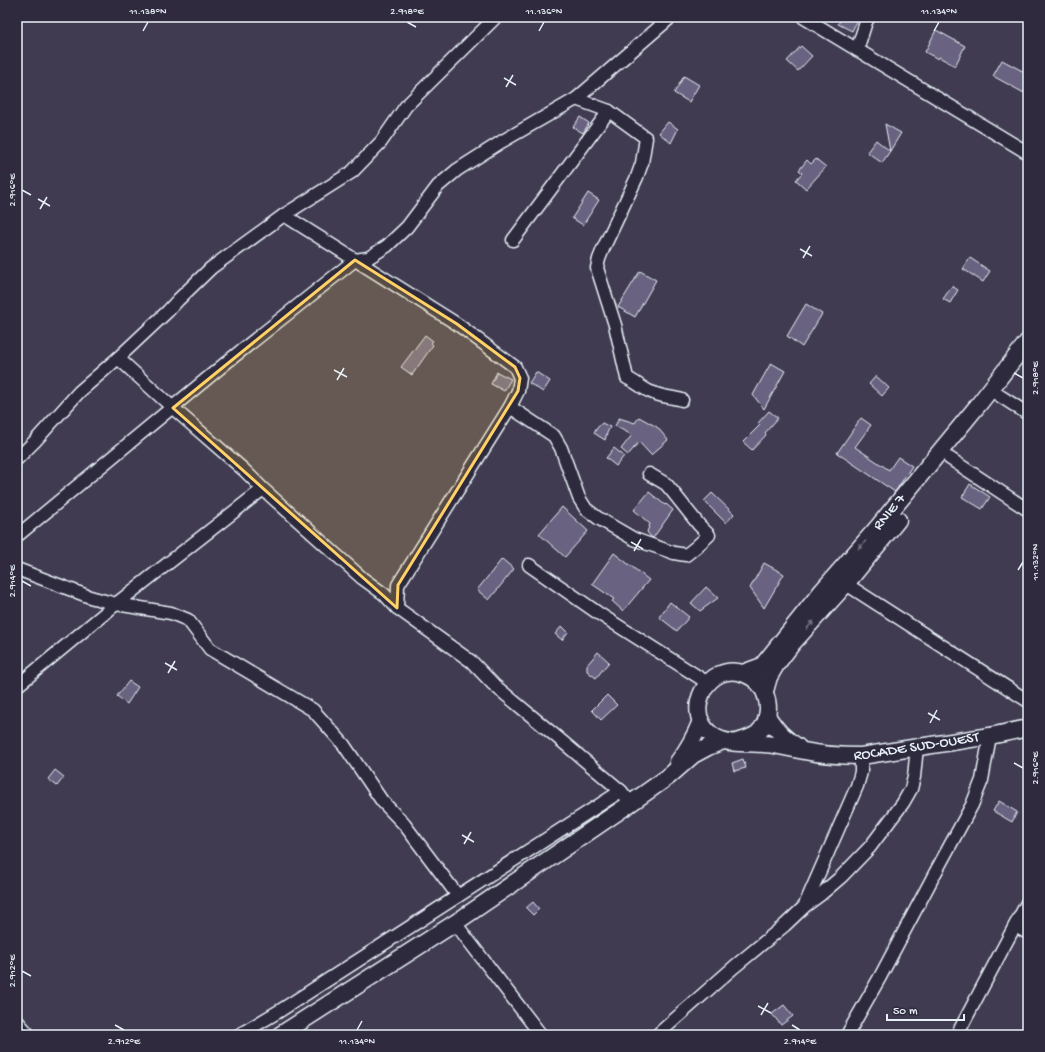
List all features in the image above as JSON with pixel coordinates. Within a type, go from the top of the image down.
[{"type":"main road","name":"RNIE 7","points":[[708,683],[721,674],[732,672],[743,673],[762,666],[822,590],[877,528],[979,404],[1028,341]]},
{"type":"main road","name":"RNIE 7","points":[[767,716],[768,703],[765,691],[769,677],[776,665],[792,644],[846,584],[949,458],[1028,354]]},
{"type":"main road","points":[[743,673],[752,677],[765,691]]},
{"type":"main road","points":[[708,683],[699,699],[698,710],[701,721],[706,730],[714,737],[730,742]]},
{"type":"main road","points":[[280,1035],[455,923],[631,803],[668,776],[693,755],[708,747],[748,739],[756,734],[763,726],[767,716]]},
{"type":"main road","name":"ROCADE SUD-OUEST","points":[[767,716],[775,728],[783,736],[805,751]]},
{"type":"main road","points":[[668,776],[685,754],[701,721]]},
{"type":"main road","name":"ROCADE SUD-OUEST","points":[[730,742],[774,745],[845,756],[861,756],[990,736],[1028,728]]},
{"type":"street","points":[[17,459],[35,442],[79,392],[118,358],[211,268],[284,215],[352,172],[381,142],[406,106],[496,17]]},
{"type":"street","points":[[17,536],[227,362],[355,260],[368,258],[387,246],[407,227],[438,186],[457,170],[501,142],[576,99],[671,17]]},
{"type":"street","points":[[803,17],[1028,153]]},
{"type":"street","points":[[857,50],[869,17]]},
{"type":"street","points":[[576,99],[609,111],[646,138],[642,162],[637,177],[602,249],[597,268],[614,325],[627,378],[649,392],[682,400]]},
{"type":"street","points":[[513,240],[609,111]]},
{"type":"street","points":[[284,215],[457,324],[515,367],[520,378],[518,391],[510,407],[398,585],[397,608]]},
{"type":"street","points":[[118,358],[362,578],[384,594],[397,608],[472,662],[494,684],[620,791],[631,803]]},
{"type":"street","points":[[997,394],[1028,414]]},
{"type":"street","points":[[510,407],[554,436],[561,448],[578,498],[586,509],[598,518],[634,539],[674,553],[686,555],[709,535],[666,484],[649,474]]},
{"type":"street","points":[[949,458],[1028,510]]},
{"type":"street","points":[[17,686],[116,604],[263,489]]},
{"type":"street","points":[[529,565],[598,613],[708,683]]},
{"type":"street","points":[[17,569],[90,597],[116,604],[171,614],[188,620],[210,649],[313,710],[344,744],[382,801],[404,824],[458,896]]},
{"type":"street","points":[[846,584],[1028,701]]},
{"type":"street","points":[[847,1035],[880,977],[972,805],[982,780],[990,736]]},
{"type":"street","points":[[657,1035],[734,967],[785,926],[870,847],[903,803],[911,789],[914,777],[917,747]]},
{"type":"street","points":[[805,906],[857,786],[861,772],[861,756]]},
{"type":"street","points":[[239,1035],[281,1010],[620,791]]},
{"type":"street","points":[[957,1035],[1028,900]]},
{"type":"street","points":[[455,923],[541,1035]]},
{"type":"street","points":[[1015,926],[1028,933]]},
{"type":"street","points":[[17,1021],[29,1035]]},
{"type":"highlighted area","points":[[355,260],[457,324],[515,367],[520,378],[518,391],[398,585],[397,608],[173,408]]},
{"type":"building","points":[[842,17],[850,17],[857,21],[852,31],[838,24]]},
{"type":"building","points":[[936,30],[965,46],[955,66],[939,57],[938,59],[925,52]]},
{"type":"building","points":[[801,46],[812,56],[798,71],[787,61]]},
{"type":"building","points":[[1002,60],[1028,74],[1028,86],[1024,93],[993,76]]},
{"type":"building","points":[[684,76],[699,85],[689,102],[674,93]]},
{"type":"building","points":[[580,117],[589,123],[583,133],[573,127]]},
{"type":"building","points":[[668,122],[678,129],[671,143],[659,133]]},
{"type":"building","points":[[885,124],[901,133],[890,151]]},
{"type":"building","points":[[876,140],[890,151],[882,163],[867,152]]},
{"type":"building","points":[[816,159],[826,167],[806,189],[796,180],[802,173],[799,170],[807,160],[811,164]]},
{"type":"building","points":[[588,193],[599,200],[583,225],[572,218]]},
{"type":"building","points":[[970,258],[990,271],[983,282],[963,269]]},
{"type":"building","points":[[640,271],[656,280],[635,317],[618,307]]},
{"type":"building","points":[[952,286],[958,290],[950,303],[943,299]]},
{"type":"building","points":[[806,304],[822,314],[802,347],[787,336]]},
{"type":"building","points":[[425,335],[433,341],[431,343],[433,345],[412,375],[401,367]]},
{"type":"building","points":[[771,363],[785,371],[764,409],[753,395]]},
{"type":"building","points":[[497,372],[511,379],[504,391],[491,384]]},
{"type":"building","points":[[536,372],[550,381],[543,392],[529,383]]},
{"type":"building","points":[[876,376],[889,388],[882,396],[869,384]]},
{"type":"building","points":[[769,411],[778,418],[765,433],[766,435],[752,450],[743,442],[760,425],[758,423]]},
{"type":"building","points":[[639,417],[657,427],[668,440],[651,455],[639,442],[628,455],[621,449],[632,435],[615,426],[619,418],[635,423]]},
{"type":"building","points":[[861,418],[871,425],[855,447],[889,470],[898,457],[912,466],[895,492],[837,453]]},
{"type":"building","points":[[602,423],[610,427],[605,440],[594,433]]},
{"type":"building","points":[[614,448],[624,456],[616,466],[606,458]]},
{"type":"building","points":[[970,484],[990,497],[982,509],[962,497]]},
{"type":"building","points":[[649,492],[673,510],[653,538],[647,532],[650,524],[634,510]]},
{"type":"building","points":[[712,493],[734,514],[726,523],[704,501]]},
{"type":"building","points":[[562,507],[588,531],[565,557],[539,534]]},
{"type":"building","points":[[614,553],[649,580],[623,611],[612,601],[614,599],[592,584]]},
{"type":"building","points":[[502,559],[514,569],[489,600],[477,590]]},
{"type":"building","points":[[764,563],[784,574],[764,608],[750,588]]},
{"type":"building","points":[[706,587],[718,598],[700,611],[691,603]]},
{"type":"building","points":[[670,602],[689,617],[677,631],[659,617]]},
{"type":"building","points":[[562,626],[568,632],[562,640],[555,634]]},
{"type":"building","points":[[598,652],[609,662],[596,678],[587,671],[587,665]]},
{"type":"building","points":[[129,681],[138,687],[127,704],[117,696]]},
{"type":"building","points":[[607,695],[617,705],[601,720],[592,710]]},
{"type":"building","points":[[743,759],[746,768],[734,771],[732,763]]},
{"type":"building","points":[[55,770],[64,777],[57,786],[48,779]]},
{"type":"building","points":[[999,801],[1017,812],[1012,822],[993,811]]},
{"type":"building","points":[[533,902],[539,909],[533,915],[526,908]]},
{"type":"building","points":[[784,1005],[793,1016],[781,1025],[772,1014]]}]
